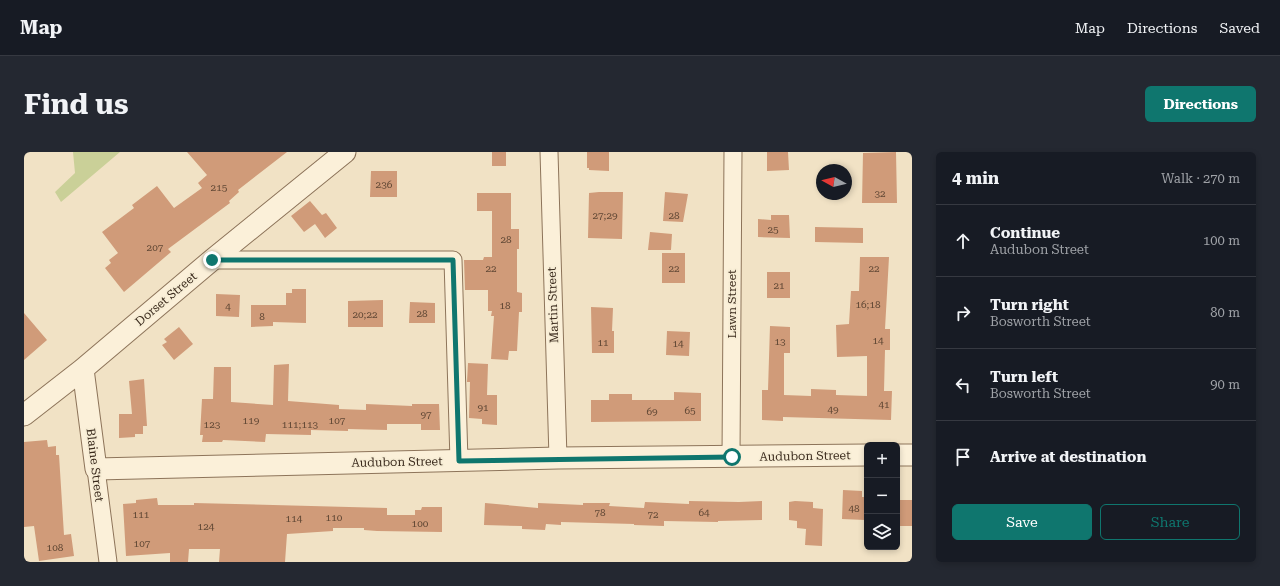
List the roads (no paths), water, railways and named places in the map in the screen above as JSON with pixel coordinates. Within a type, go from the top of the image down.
[{"type":"street","name":"Dorset Street","points":[[24,415],[83,369],[212,260],[345,152]]},
{"type":"street","name":"Martin Street","points":[[549,152],[558,458]]},
{"type":"street","name":"Lawn Street","points":[[732,457],[733,152]]},
{"type":"street","points":[[212,260],[453,260],[459,461]]},
{"type":"street","name":"Blaine Street","points":[[83,369],[108,562]]},
{"type":"street","name":"Audubon Street","points":[[96,469],[558,458],[864,455]]},
{"type":"street","points":[[900,455],[912,455]]}]
